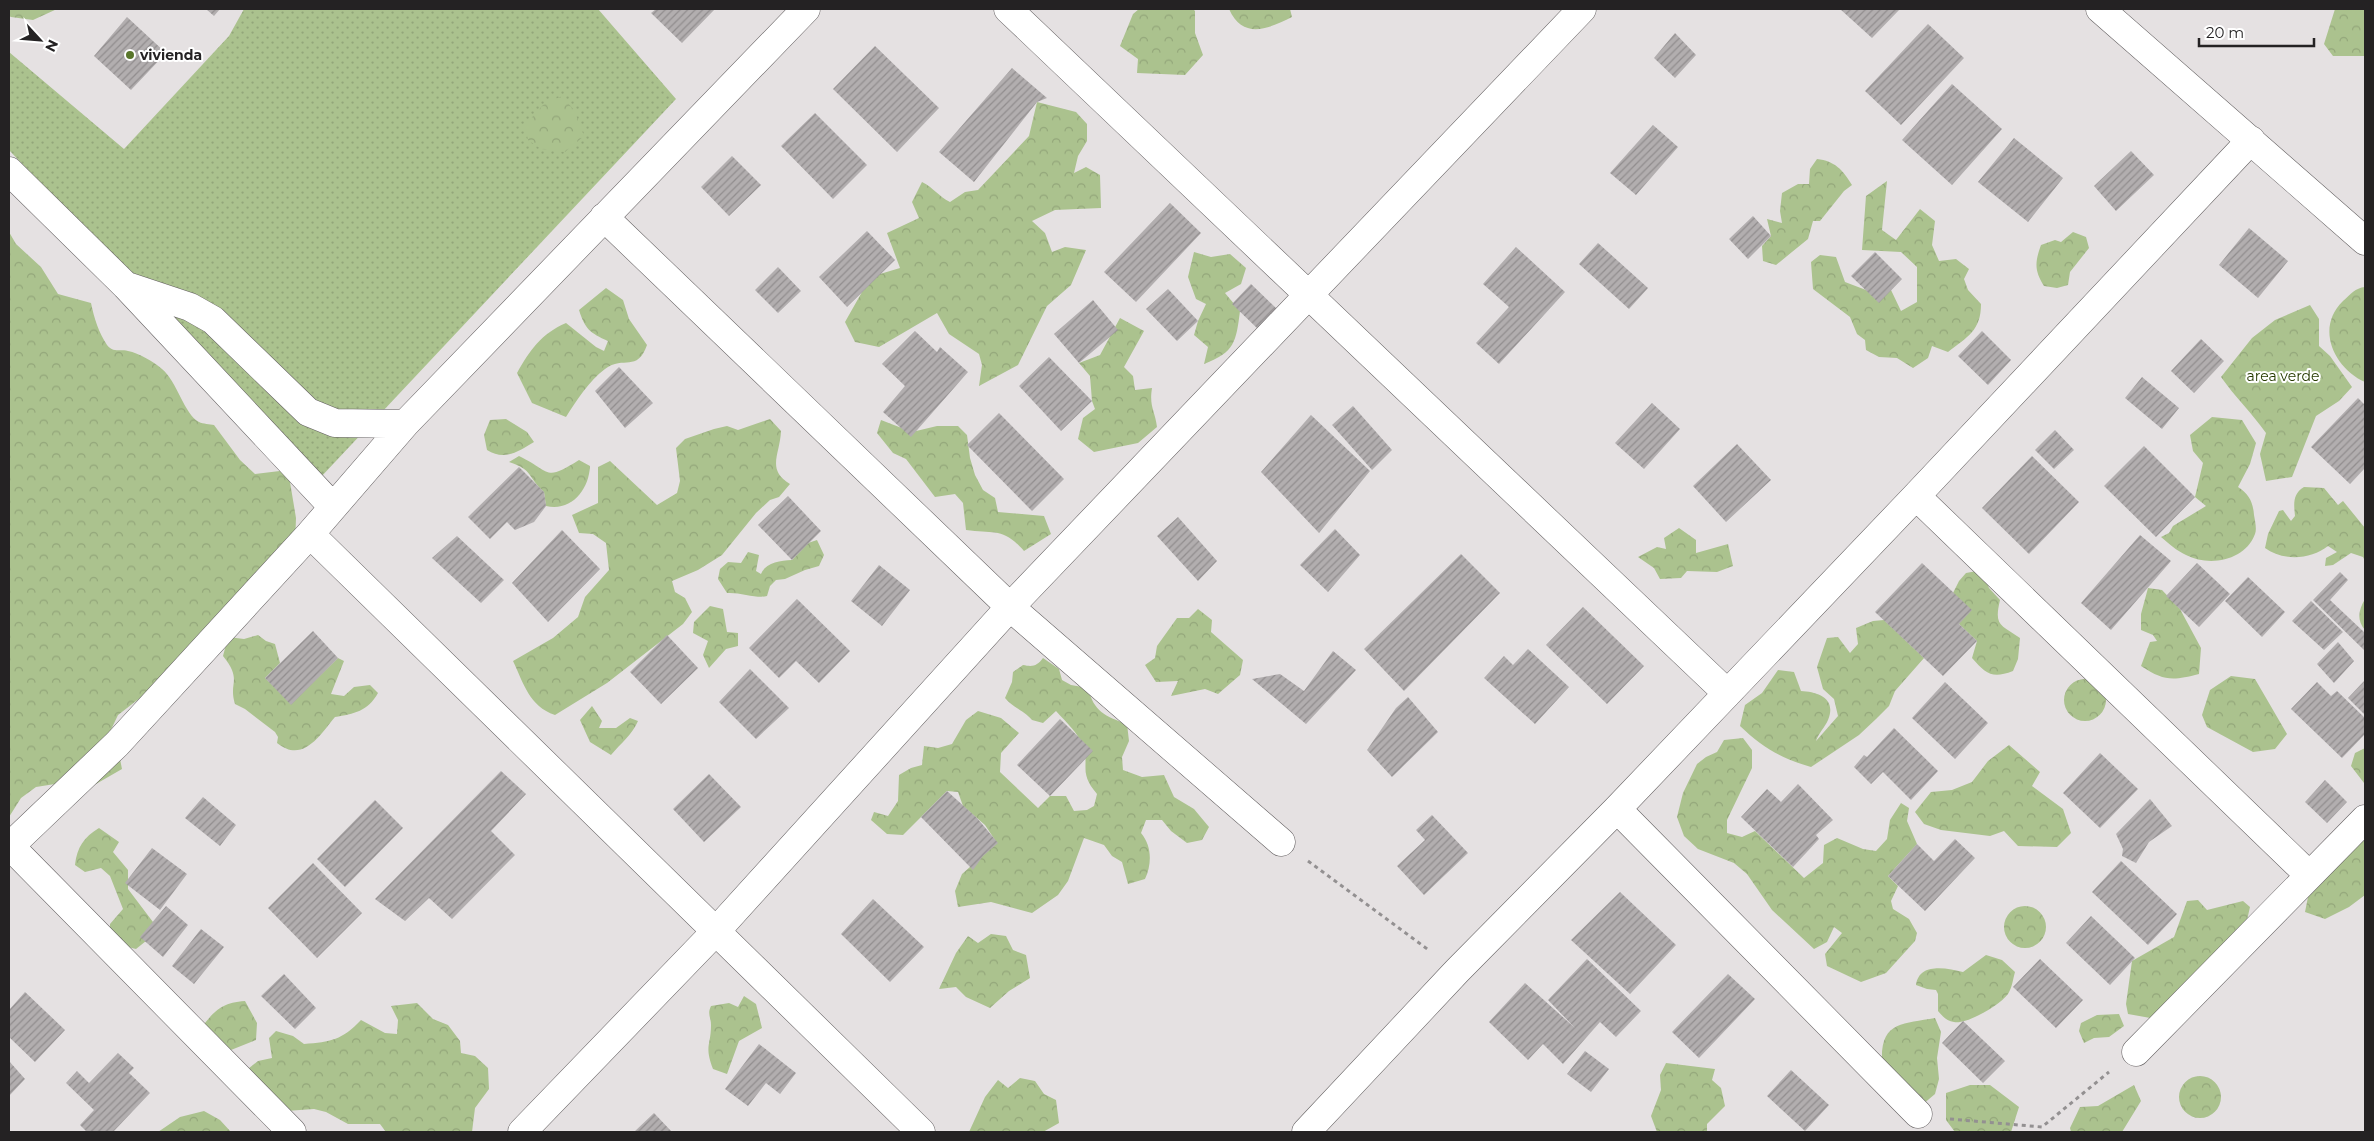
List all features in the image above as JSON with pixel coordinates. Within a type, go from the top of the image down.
[{"type":"street","points":[[292,1132],[10,846],[117,744],[310,534],[405,424],[806,9]]},
{"type":"street","points":[[1008,9],[1727,693]]},
{"type":"street","points":[[522,1132],[716,930],[1010,607],[1582,9]]},
{"type":"street","points":[[2100,9],[2365,241]]},
{"type":"street","points":[[1306,1132],[1457,971],[1617,809],[1916,496],[2251,140]]},
{"type":"street","points":[[9,171],[126,286],[333,507]]},
{"type":"street","points":[[604,217],[1010,607],[1282,842]]},
{"type":"street","points":[[126,286],[190,307],[212,320],[308,412],[335,423],[405,424]]},
{"type":"street","points":[[1916,496],[2309,875]]},
{"type":"street","points":[[310,534],[920,1132]]},
{"type":"street","points":[[1617,809],[1918,1114]]},
{"type":"street","points":[[2136,1052],[2365,819]]},
{"type":"path","points":[[1282,842],[1457,971]]},
{"type":"path","points":[[1918,1114],[1970,1122],[2042,1127],[2136,1052]]},
{"type":"green space","points":[[9,9],[57,9],[33,20],[11,17],[9,16]]},
{"type":"green space","points":[[244,9],[598,9],[676,99],[320,478],[9,150],[9,52],[124,149],[229,36]]},
{"type":"green space","points":[[1139,9],[1193,9],[1195,11],[1195,33],[1203,55],[1185,75],[1137,73],[1138,59],[1120,46],[1133,14]]},
{"type":"green space","points":[[1229,9],[1290,9],[1292,17],[1265,28],[1249,28],[1241,25]]},
{"type":"green space","points":[[2335,9],[2365,9],[2365,56],[2333,56],[2324,44]]},
{"type":"green space","points":[[562,96],[574,110],[584,136],[565,152],[541,149],[528,140],[525,125],[543,105]]},
{"type":"green space","points":[[1037,102],[1076,112],[1087,124],[1087,141],[1078,156],[1074,173],[1086,167],[1100,175],[1101,208],[1055,210],[1032,221],[1045,233],[1052,252],[1065,247],[1086,250],[1071,285],[1047,306],[1018,365],[979,386],[982,365],[979,354],[949,334],[937,313],[879,347],[855,342],[845,322],[862,292],[880,274],[900,268],[887,233],[919,218],[912,202],[922,182],[950,202],[965,192],[978,190],[1029,136]]},
{"type":"green space","points":[[1817,159],[1834,164],[1852,185],[1844,191],[1820,221],[1813,221],[1808,239],[1776,265],[1763,261],[1762,246],[1771,236],[1767,219],[1782,223],[1780,211],[1782,193],[1798,184],[1809,184],[1810,169]]},
{"type":"green space","points":[[1887,181],[1882,230],[1896,240],[1920,209],[1935,221],[1932,245],[1939,261],[1956,259],[1969,269],[1964,279],[1968,290],[1981,304],[1979,321],[1967,337],[1948,352],[1932,346],[1928,358],[1913,368],[1897,358],[1879,357],[1866,350],[1865,340],[1857,334],[1850,317],[1813,289],[1811,262],[1820,255],[1836,257],[1845,282],[1866,290],[1891,290],[1901,311],[1917,302],[1917,267],[1901,252],[1862,250],[1866,196]]},
{"type":"green space","points":[[9,232],[16,244],[41,267],[58,294],[91,303],[99,330],[109,347],[114,350],[125,350],[137,354],[162,369],[172,381],[194,418],[201,423],[214,425],[240,460],[255,474],[288,470],[296,518],[295,544],[149,691],[118,715],[109,734],[117,744],[122,769],[96,784],[74,781],[36,787],[21,798],[9,817]]},
{"type":"green space","points":[[2073,232],[2086,237],[2089,248],[2070,272],[2068,285],[2057,288],[2044,286],[2036,266],[2041,245],[2055,240],[2061,242]]},
{"type":"green space","points":[[1194,252],[1211,257],[1230,254],[1246,268],[1241,284],[1225,293],[1240,311],[1237,331],[1232,345],[1222,355],[1204,364],[1208,347],[1194,335],[1206,304],[1196,299],[1188,277]]},
{"type":"green space","points":[[2365,287],[2365,382],[2354,376],[2337,357],[2329,335],[2330,323],[2343,301],[2353,292]]},
{"type":"green space","points":[[606,288],[623,300],[629,319],[647,345],[643,353],[639,359],[618,363],[605,369],[588,385],[566,417],[532,403],[517,373],[532,350],[550,332],[566,323],[596,347],[604,351],[608,341],[589,330],[579,310]]},
{"type":"green space","name":"area verde","points":[[2310,305],[2319,319],[2319,346],[2330,356],[2352,387],[2339,401],[2316,416],[2292,477],[2266,481],[2260,454],[2266,433],[2221,377],[2252,338],[2275,320]]},
{"type":"green space","points":[[1120,318],[1144,331],[1124,367],[1133,376],[1135,390],[1152,388],[1152,404],[1157,427],[1138,443],[1094,452],[1078,439],[1083,418],[1095,409],[1092,401],[1090,376],[1079,363],[1100,355]]},
{"type":"green space","points":[[2212,417],[2242,420],[2256,443],[2250,464],[2238,487],[2245,492],[2251,502],[2256,530],[2250,543],[2235,556],[2215,561],[2205,561],[2186,555],[2161,537],[2169,533],[2173,526],[2206,506],[2195,497],[2203,463],[2193,451],[2190,435]]},
{"type":"green space","points":[[506,419],[527,432],[534,442],[511,454],[499,455],[487,450],[484,435],[490,420]]},
{"type":"green space","points":[[770,419],[781,431],[776,467],[778,473],[790,484],[779,497],[770,500],[756,513],[722,555],[698,570],[672,581],[675,592],[685,598],[692,612],[683,624],[607,683],[555,715],[539,706],[528,693],[513,661],[553,638],[578,617],[585,597],[609,570],[606,543],[593,534],[579,533],[572,515],[598,503],[598,467],[610,461],[657,505],[677,493],[680,481],[676,448],[685,439],[727,426],[738,430]]},
{"type":"green space","points":[[881,420],[912,432],[937,426],[958,426],[967,435],[970,458],[975,475],[983,490],[995,498],[998,512],[1044,516],[1051,534],[1024,551],[1017,543],[1004,535],[966,530],[963,503],[955,494],[935,497],[906,459],[893,453],[877,433]]},
{"type":"green space","points":[[519,456],[543,470],[553,473],[579,460],[590,466],[589,475],[582,491],[571,502],[563,506],[546,506],[544,492],[530,474],[523,468],[509,462]]},
{"type":"green space","points":[[2304,487],[2324,488],[2338,505],[2343,501],[2365,528],[2365,561],[2363,557],[2351,553],[2333,565],[2325,566],[2326,558],[2337,552],[2328,546],[2313,554],[2296,557],[2280,555],[2265,548],[2268,534],[2279,511],[2283,510],[2291,521],[2295,516],[2294,504],[2297,493]]},
{"type":"green space","points":[[1679,528],[1696,540],[1696,553],[1728,544],[1733,566],[1717,572],[1687,571],[1681,578],[1660,579],[1654,568],[1638,557],[1657,547],[1666,549],[1664,538]]},
{"type":"green space","points":[[817,540],[824,555],[819,566],[785,579],[776,580],[770,586],[767,596],[759,597],[727,593],[718,579],[720,569],[728,562],[741,563],[748,552],[759,555],[756,571],[761,574],[770,565],[792,560],[808,543]]},
{"type":"green space","points":[[1982,570],[1989,588],[2000,600],[1998,620],[2000,624],[2020,638],[2018,659],[2013,671],[2000,675],[1990,674],[1972,658],[1977,641],[1959,624],[1953,593],[1959,581],[1966,573]]},
{"type":"green space","points":[[2148,588],[2162,590],[2180,609],[2201,648],[2199,674],[2182,678],[2168,678],[2156,675],[2141,666],[2150,642],[2157,641],[2153,635],[2141,630],[2141,614]]},
{"type":"green space","points":[[2365,599],[2365,630],[2360,622],[2359,614]]},
{"type":"green space","points":[[710,606],[723,609],[727,632],[738,633],[738,646],[726,649],[709,668],[703,655],[708,641],[693,633],[694,622]]},
{"type":"green space","points":[[1198,609],[1212,620],[1211,632],[1243,660],[1240,675],[1218,694],[1205,689],[1171,696],[1178,681],[1156,682],[1145,665],[1155,658],[1157,646],[1177,618],[1189,618]]},
{"type":"green space","points":[[1884,620],[1924,658],[1895,691],[1889,706],[1859,735],[1811,767],[1773,751],[1740,726],[1745,705],[1762,693],[1778,670],[1794,672],[1801,691],[1819,695],[1828,701],[1830,706],[1828,720],[1816,741],[1838,716],[1834,699],[1823,689],[1817,667],[1827,638],[1838,637],[1850,653],[1858,644],[1856,628],[1873,621]]},
{"type":"green space","points":[[258,635],[266,641],[275,644],[280,663],[265,678],[292,703],[338,658],[344,661],[331,694],[344,696],[354,687],[370,685],[378,693],[370,704],[360,711],[335,717],[310,745],[303,749],[286,749],[277,743],[278,737],[275,732],[245,709],[235,704],[233,697],[234,676],[223,656],[228,637],[244,639]]},
{"type":"green space","points":[[1043,658],[1059,669],[1062,680],[1071,685],[1088,688],[1094,703],[1102,712],[1127,724],[1129,741],[1122,757],[1123,770],[1142,777],[1164,775],[1174,797],[1194,809],[1209,827],[1202,840],[1187,843],[1171,831],[1162,820],[1146,820],[1141,833],[1145,838],[1150,855],[1145,879],[1128,884],[1122,862],[1112,856],[1104,845],[1084,838],[1068,881],[1058,895],[1032,913],[991,902],[958,907],[955,891],[962,874],[997,843],[985,825],[963,806],[958,792],[947,791],[903,835],[887,834],[871,820],[874,812],[888,816],[898,801],[899,775],[911,768],[922,765],[924,746],[938,748],[952,744],[966,720],[978,711],[1001,718],[1019,733],[1001,753],[1000,772],[1038,808],[1050,796],[1066,796],[1074,811],[1087,810],[1094,806],[1097,794],[1086,774],[1083,746],[1071,728],[1056,711],[1043,723],[1032,720],[1005,698],[1012,682],[1013,672],[1023,665],[1032,666],[1037,664]]},
{"type":"green space","points":[[2231,676],[2255,679],[2287,734],[2275,749],[2253,752],[2207,727],[2202,715],[2210,690]]},
{"type":"green space","points":[[2089,679],[2097,682],[2103,688],[2106,700],[2103,712],[2097,718],[2081,721],[2073,718],[2067,712],[2064,696],[2067,688],[2073,682]]},
{"type":"green space","points":[[592,706],[602,721],[599,728],[616,728],[630,718],[638,721],[629,735],[611,755],[590,742],[580,720]]},
{"type":"green space","points":[[1743,738],[1752,750],[1752,768],[1727,820],[1727,833],[1742,837],[1755,831],[1804,878],[1823,863],[1824,845],[1837,838],[1863,849],[1876,851],[1887,839],[1890,820],[1901,803],[1909,808],[1907,821],[1917,844],[1888,876],[1898,886],[1891,901],[1893,909],[1909,919],[1917,933],[1915,941],[1886,973],[1861,982],[1827,966],[1825,954],[1842,933],[1834,927],[1827,942],[1814,949],[1772,910],[1747,874],[1734,863],[1698,849],[1684,836],[1677,817],[1683,793],[1697,764],[1717,752],[1724,740]]},
{"type":"green space","points":[[2009,745],[2040,772],[2032,786],[2063,809],[2071,833],[2057,847],[2018,846],[2004,831],[1990,836],[1941,830],[1924,824],[1915,812],[1931,792],[1952,790],[1972,782],[1988,761]]},
{"type":"green space","points":[[2365,748],[2364,783],[2351,766],[2355,753]]},
{"type":"green space","points":[[99,828],[119,842],[113,852],[128,870],[128,889],[156,926],[146,941],[136,949],[120,945],[110,938],[110,924],[123,909],[110,876],[101,868],[85,872],[75,865],[77,853],[82,843]]},
{"type":"green space","points":[[2348,835],[2365,840],[2365,895],[2349,907],[2325,919],[2305,912],[2310,887]]},
{"type":"green space","points":[[2198,900],[2207,910],[2243,901],[2250,907],[2245,929],[2156,1019],[2128,1014],[2126,1004],[2132,961],[2174,937],[2187,901]]},
{"type":"green space","points":[[2029,906],[2037,909],[2043,915],[2046,927],[2043,939],[2037,945],[2021,948],[2013,945],[2007,939],[2004,923],[2007,915],[2013,909]]},
{"type":"green space","points":[[991,934],[1006,936],[1013,950],[1026,955],[1030,978],[1009,991],[990,1008],[966,997],[956,987],[939,989],[956,953],[968,936],[978,943]]},
{"type":"green space","points":[[1986,955],[2002,960],[2015,972],[2008,994],[1998,1003],[1974,1017],[1959,1022],[1947,1020],[1938,1011],[1938,994],[1936,990],[1916,985],[1922,973],[1928,970],[1942,968],[1963,972]]},
{"type":"green space","points":[[744,996],[756,1004],[762,1028],[739,1041],[727,1074],[713,1069],[710,1061],[708,1050],[711,1032],[709,1011],[711,1006],[729,1003],[738,1007]]},
{"type":"green space","points":[[245,1001],[257,1023],[256,1040],[211,1058],[200,1029],[219,1009],[230,1004]]},
{"type":"green space","points":[[417,1003],[433,1019],[448,1025],[460,1041],[461,1053],[475,1056],[488,1068],[489,1089],[475,1108],[472,1132],[386,1132],[380,1124],[348,1124],[326,1112],[314,1109],[286,1111],[248,1069],[258,1061],[272,1058],[269,1038],[276,1031],[293,1036],[304,1044],[322,1042],[342,1036],[361,1020],[385,1033],[397,1034],[398,1020],[391,1006]]},
{"type":"green space","points":[[2119,1014],[2124,1026],[2109,1037],[2094,1038],[2084,1043],[2079,1031],[2081,1023],[2097,1015]]},
{"type":"green space","points":[[1935,1018],[1941,1032],[1937,1058],[1939,1079],[1935,1094],[1922,1105],[1882,1062],[1882,1049],[1889,1032],[1896,1027]]},
{"type":"green space","points":[[1666,1063],[1715,1069],[1712,1080],[1721,1088],[1725,1106],[1707,1124],[1707,1132],[1657,1132],[1651,1116],[1661,1090],[1660,1075]]},
{"type":"green space","points":[[2204,1076],[2212,1079],[2218,1085],[2221,1097],[2218,1109],[2212,1115],[2196,1118],[2188,1115],[2182,1109],[2179,1093],[2182,1085],[2188,1079]]},
{"type":"green space","points":[[1020,1078],[1035,1081],[1044,1094],[1056,1100],[1059,1123],[1043,1132],[969,1132],[985,1097],[998,1080],[1008,1088]]},
{"type":"green space","points":[[1970,1085],[1990,1085],[2019,1107],[2011,1132],[1955,1132],[1946,1120],[1946,1093]]},
{"type":"green space","points":[[2134,1085],[2141,1101],[2122,1132],[2071,1132],[2070,1128],[2080,1107],[2098,1106]]},
{"type":"green space","points":[[204,1111],[220,1120],[231,1132],[158,1132],[180,1117]]},
{"type":"building","points":[[206,9],[220,9],[214,16]]},
{"type":"building","points":[[656,9],[715,9],[682,43],[651,13]]},
{"type":"building","points":[[1840,9],[1900,9],[1872,38]]},
{"type":"building","name":"vivienda","points":[[127,17],[166,53],[131,90],[94,56]]},
{"type":"building","points":[[1928,24],[1964,58],[1901,125],[1865,91]]},
{"type":"building","points":[[1675,33],[1696,55],[1675,78],[1654,58]]},
{"type":"building","points":[[875,46],[939,108],[897,152],[833,89]]},
{"type":"building","points":[[1012,68],[1047,98],[1037,102],[974,182],[939,152]]},
{"type":"building","points":[[1952,84],[2002,129],[1952,185],[1902,140]]},
{"type":"building","points":[[815,113],[867,165],[833,199],[781,146]]},
{"type":"building","points":[[1653,125],[1678,147],[1636,195],[1610,173]]},
{"type":"building","points":[[2014,138],[2063,178],[2028,222],[1978,182]]},
{"type":"building","points":[[2131,151],[2154,175],[2116,211],[2094,186]]},
{"type":"building","points":[[732,156],[761,185],[729,216],[701,187]]},
{"type":"building","points":[[1170,203],[1201,233],[1136,302],[1104,272]]},
{"type":"building","points":[[1753,216],[1771,236],[1748,259],[1729,239]]},
{"type":"building","points":[[2249,228],[2288,261],[2258,298],[2219,265]]},
{"type":"building","points":[[867,231],[895,260],[847,307],[819,277]]},
{"type":"building","points":[[1598,243],[1648,288],[1629,309],[1579,264]]},
{"type":"building","points":[[1516,247],[1565,292],[1499,364],[1476,343],[1509,307],[1483,284]]},
{"type":"building","points":[[1875,252],[1902,279],[1879,303],[1851,276]]},
{"type":"building","points":[[778,267],[801,291],[778,313],[755,290]]},
{"type":"building","points":[[1251,284],[1278,310],[1259,330],[1232,304]]},
{"type":"building","points":[[1168,289],[1198,321],[1177,341],[1146,309]]},
{"type":"building","points":[[1093,300],[1118,330],[1079,363],[1054,334]]},
{"type":"building","points":[[915,331],[937,352],[940,347],[968,372],[911,437],[883,412],[905,386],[882,364]]},
{"type":"building","points":[[1982,331],[2011,360],[1988,385],[1958,356]]},
{"type":"building","points":[[2201,339],[2224,361],[2194,393],[2171,371]]},
{"type":"building","points":[[1049,357],[1092,401],[1061,431],[1019,386]]},
{"type":"building","points":[[619,367],[653,403],[625,428],[595,391]]},
{"type":"building","points":[[2142,377],[2179,408],[2162,429],[2125,398]]},
{"type":"building","points":[[2358,398],[2365,405],[2365,468],[2350,484],[2311,447]]},
{"type":"building","points":[[1652,403],[1680,429],[1644,469],[1615,443]]},
{"type":"building","points":[[1353,406],[1392,450],[1372,470],[1332,425]]},
{"type":"building","points":[[999,413],[1064,479],[1032,511],[967,445]]},
{"type":"building","points":[[1311,415],[1370,471],[1319,533],[1261,472]]},
{"type":"building","points":[[2055,430],[2074,450],[2054,469],[2035,450]]},
{"type":"building","points":[[1737,444],[1771,480],[1726,522],[1693,486]]},
{"type":"building","points":[[2144,446],[2195,497],[2156,537],[2104,486]]},
{"type":"building","points":[[2032,456],[2079,502],[2029,554],[1982,508]]},
{"type":"building","points":[[519,467],[544,492],[546,506],[534,522],[515,530],[507,522],[490,539],[468,517]]},
{"type":"building","points":[[788,496],[821,531],[792,560],[758,525]]},
{"type":"building","points":[[1178,517],[1217,561],[1198,581],[1157,536]]},
{"type":"building","points":[[1335,529],[1360,555],[1328,592],[1300,565]]},
{"type":"building","points":[[562,530],[600,569],[548,622],[512,583]]},
{"type":"building","points":[[2140,535],[2171,561],[2111,630],[2081,603]]},
{"type":"building","points":[[457,536],[504,580],[481,603],[432,558]]},
{"type":"building","points":[[1461,554],[1500,593],[1404,691],[1364,649]]},
{"type":"building","points":[[1922,563],[1972,610],[1959,624],[1977,641],[1943,676],[1875,612]]},
{"type":"building","points":[[2197,563],[2230,594],[2199,627],[2166,596]]},
{"type":"building","points":[[879,565],[910,590],[882,626],[851,601]]},
{"type":"building","points":[[2340,572],[2348,580],[2330,600],[2365,633],[2365,651],[2313,600]]},
{"type":"building","points":[[2248,577],[2285,612],[2262,637],[2225,601]]},
{"type":"building","points":[[797,599],[850,651],[819,683],[796,661],[779,678],[749,648]]},
{"type":"building","points":[[2311,601],[2343,632],[2324,650],[2292,621]]},
{"type":"building","points":[[1583,607],[1644,666],[1607,704],[1546,645]]},
{"type":"building","points":[[313,631],[338,658],[291,705],[265,678]]},
{"type":"building","points":[[667,635],[698,668],[661,704],[630,672]]},
{"type":"building","points":[[2338,642],[2354,661],[2334,683],[2317,664]]},
{"type":"building","points":[[1528,649],[1569,687],[1535,724],[1484,678],[1504,656],[1513,665]]},
{"type":"building","points":[[1333,651],[1356,670],[1306,724],[1252,679],[1280,674],[1304,691]]},
{"type":"building","points":[[750,669],[789,708],[756,739],[719,702]]},
{"type":"building","points":[[2365,680],[2365,715],[2348,698]]},
{"type":"building","points":[[1945,682],[1988,723],[1955,759],[1912,718]]},
{"type":"building","points":[[2317,682],[2331,696],[2337,691],[2365,718],[2365,734],[2342,758],[2291,709]]},
{"type":"building","points":[[1408,697],[1438,732],[1392,777],[1367,750],[1396,708]]},
{"type":"building","points":[[1060,719],[1093,751],[1050,796],[1017,765]]},
{"type":"building","points":[[1894,728],[1938,771],[1911,800],[1883,772],[1871,784],[1854,767],[1864,755],[1867,757]]},
{"type":"building","points":[[2100,753],[2138,789],[2100,828],[2063,793]]},
{"type":"building","points":[[501,771],[526,794],[491,831],[515,855],[452,919],[429,898],[405,921],[375,899]]},
{"type":"building","points":[[709,774],[741,807],[704,842],[673,809]]},
{"type":"building","points":[[2325,780],[2347,802],[2327,823],[2305,802]]},
{"type":"building","points":[[1798,784],[1833,820],[1816,835],[1819,839],[1793,867],[1741,817],[1767,789],[1781,802]]},
{"type":"building","points":[[947,791],[977,818],[998,843],[983,856],[973,870],[921,817]]},
{"type":"building","points":[[203,797],[236,825],[220,846],[185,818]]},
{"type":"building","points":[[2150,799],[2172,826],[2149,842],[2136,863],[2122,856],[2123,849],[2116,834]]},
{"type":"building","points":[[375,800],[403,828],[345,887],[317,859]]},
{"type":"building","points":[[1432,815],[1468,853],[1424,895],[1397,866],[1425,840],[1416,830]]},
{"type":"building","points":[[1955,839],[1975,858],[1925,911],[1888,876],[1917,844],[1934,861]]},
{"type":"building","points":[[152,848],[187,874],[160,910],[125,883]]},
{"type":"building","points":[[2121,861],[2177,914],[2148,945],[2092,892]]},
{"type":"building","points":[[313,863],[362,913],[317,958],[268,908]]},
{"type":"building","points":[[1620,892],[1676,945],[1630,994],[1571,940]]},
{"type":"building","points":[[873,899],[924,947],[890,982],[841,934]]},
{"type":"building","points":[[166,906],[188,925],[163,957],[140,937]]},
{"type":"building","points":[[2091,916],[2135,958],[2110,985],[2066,943]]},
{"type":"building","points":[[201,929],[224,947],[194,984],[172,966]]},
{"type":"building","points":[[1587,959],[1641,1011],[1616,1037],[1600,1022],[1563,1064],[1543,1044],[1528,1060],[1489,1022],[1525,983],[1575,1028],[1548,1000]]},
{"type":"building","points":[[2040,959],[2083,1000],[2056,1028],[2013,987]]},
{"type":"building","points":[[284,974],[316,1008],[295,1029],[261,996]]},
{"type":"building","points":[[1728,974],[1755,999],[1699,1058],[1672,1032]]},
{"type":"building","points":[[25,992],[65,1030],[35,1062],[9,1037],[9,1010]]},
{"type":"building","points":[[1963,1021],[2005,1061],[1983,1083],[1942,1043]]},
{"type":"building","points":[[759,1044],[796,1073],[780,1094],[766,1083],[748,1106],[725,1089]]},
{"type":"building","points":[[1585,1051],[1609,1069],[1591,1092],[1567,1074]]},
{"type":"building","points":[[118,1053],[134,1068],[129,1073],[150,1093],[113,1132],[87,1132],[80,1125],[94,1110],[66,1083],[77,1071],[89,1083]]},
{"type":"building","points":[[9,1061],[25,1079],[9,1096]]},
{"type":"building","points":[[1791,1070],[1829,1105],[1805,1131],[1767,1096]]},
{"type":"building","points":[[654,1113],[672,1132],[634,1132]]},
{"type":"place","name":"vivienda","points":[[130,55]]}]
